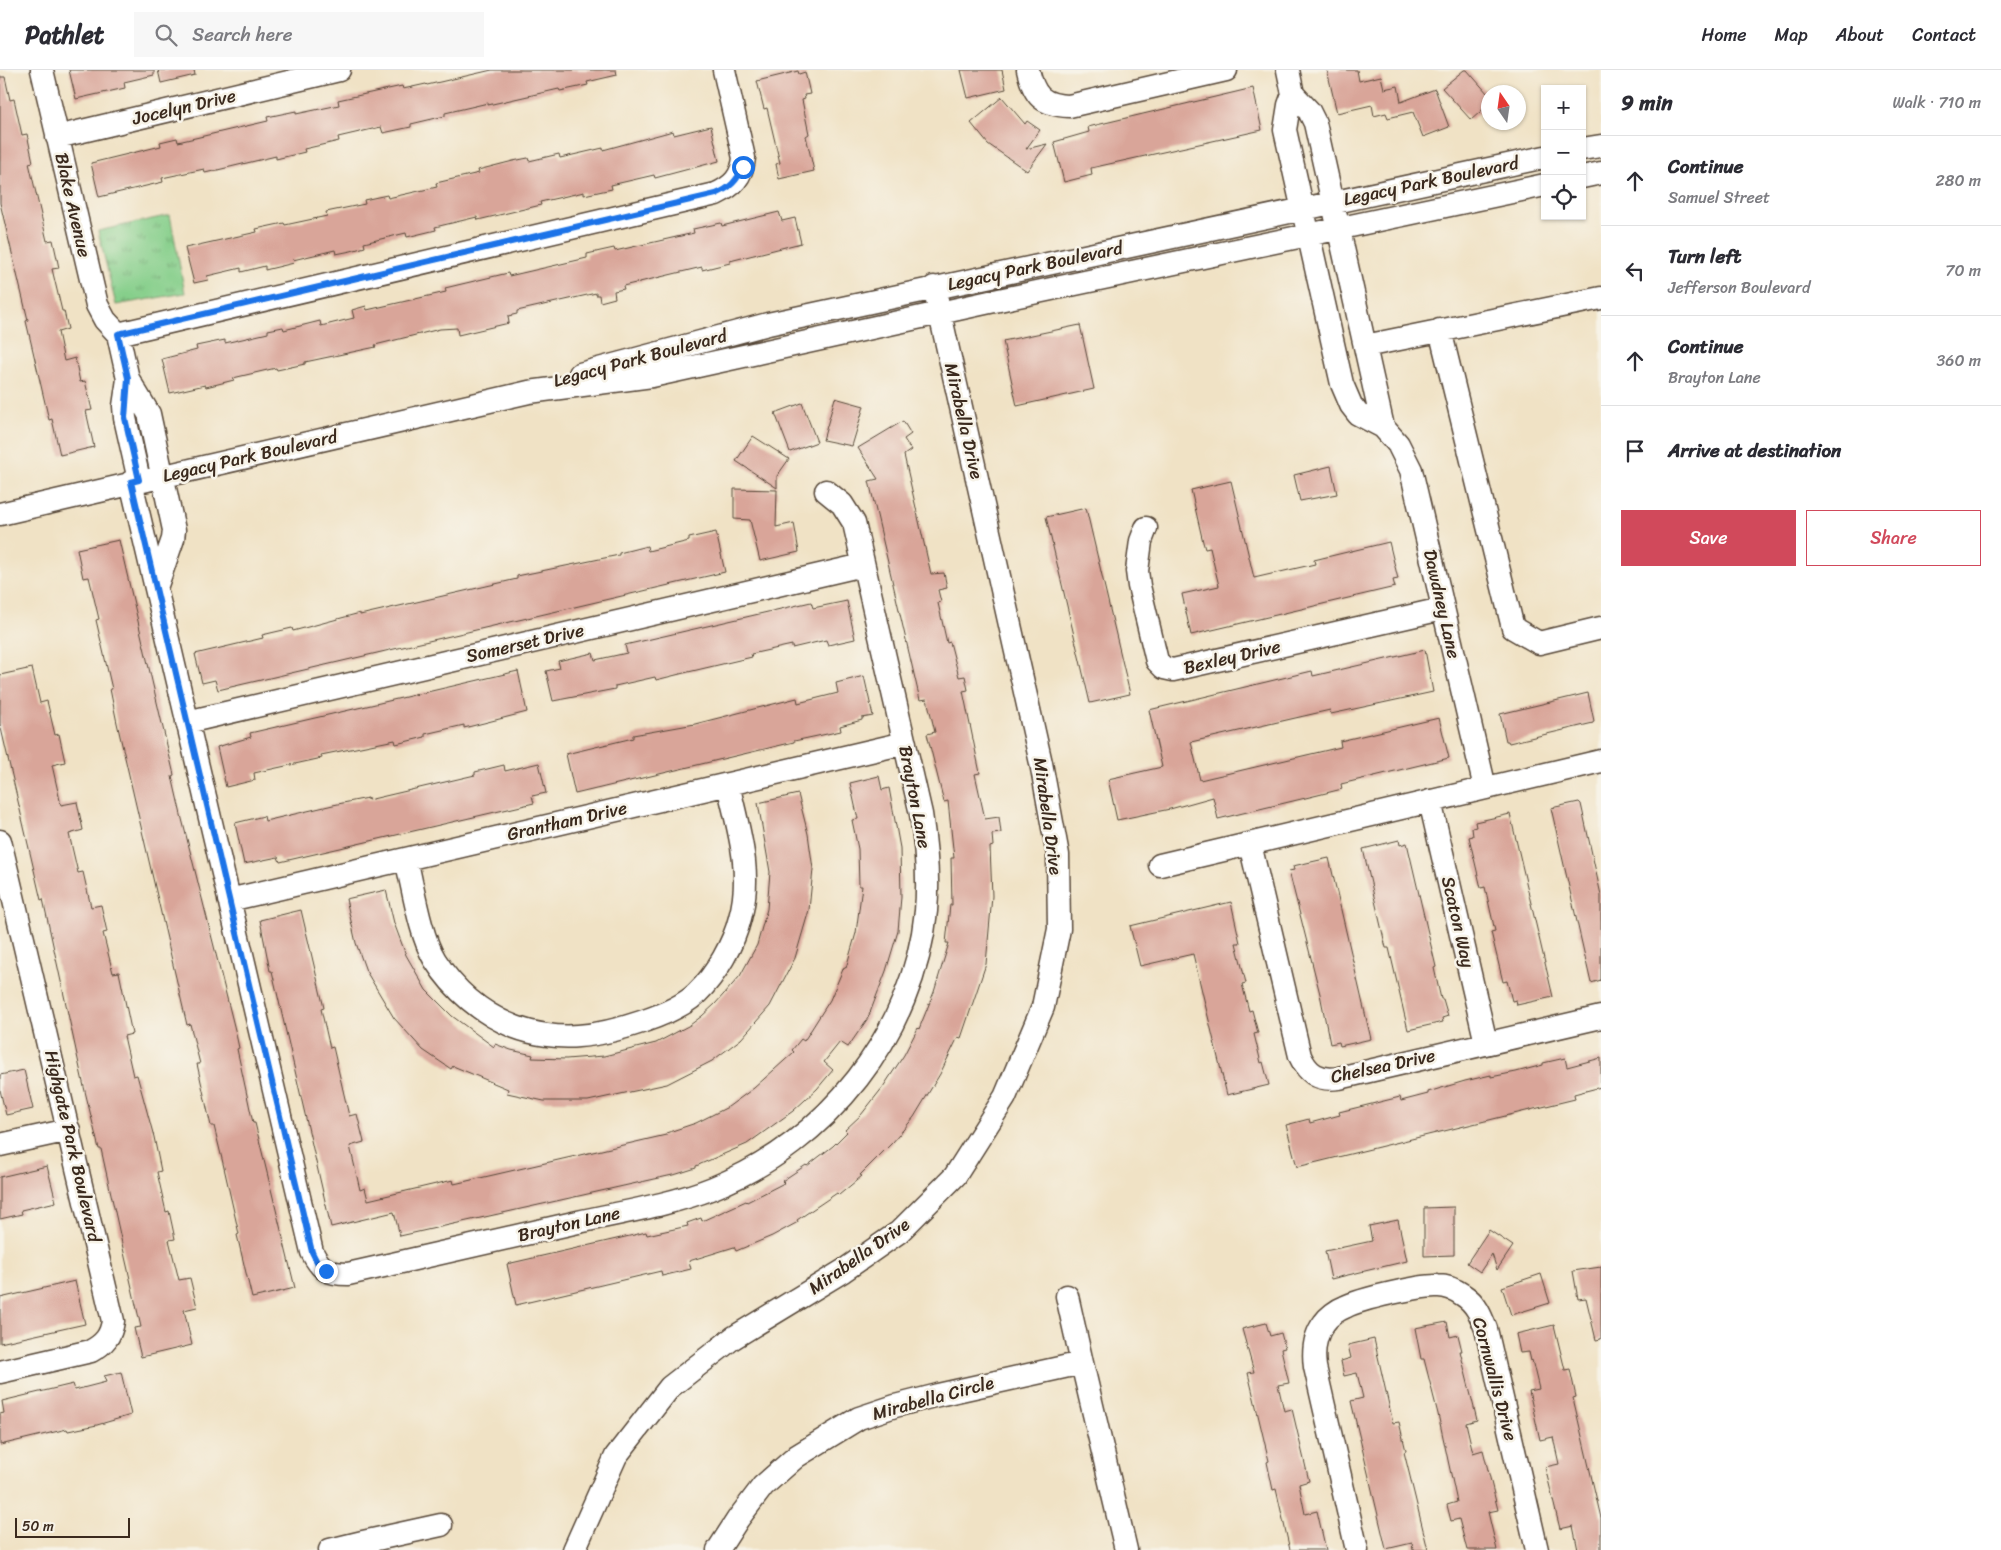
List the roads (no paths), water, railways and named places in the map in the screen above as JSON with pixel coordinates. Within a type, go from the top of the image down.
[{"type":"street","name":"Blake Avenue","points":[[42,70],[97,305],[105,320],[118,334]]},
{"type":"street","name":"Jocelyn Drive","points":[[57,137],[339,70]]},
{"type":"street","points":[[156,589],[173,539],[174,530],[149,414],[128,378],[118,334],[725,190],[739,177],[744,158],[724,70]]},
{"type":"street","points":[[1028,70],[1036,94],[1045,102],[1069,106],[1226,70]]},
{"type":"street","points":[[1288,70],[1294,94],[1309,111],[1315,123],[1382,427]]},
{"type":"street","name":"Dawdney Lane","points":[[1294,94],[1289,105],[1285,130],[1345,394],[1358,414],[1382,427],[1398,444],[1411,470],[1485,788]]},
{"type":"street","points":[[1586,149],[1601,146]]},
{"type":"street","name":"Legacy Park Boulevard","points":[[529,392],[544,384],[715,338],[934,288],[1541,158]]},
{"type":"street","points":[[1586,176],[1601,174]]},
{"type":"street","name":"Legacy Park Boulevard","points":[[0,514],[135,481],[529,392],[652,376],[1541,186]]},
{"type":"street","name":"Mirabella Drive","points":[[574,1550],[616,1456],[670,1387],[733,1338],[843,1271],[900,1232],[955,1176],[1005,1097],[1043,1007],[1059,929],[1058,855],[1041,763],[934,288]]},
{"type":"street","points":[[1365,346],[1601,298]]},
{"type":"street","points":[[1440,330],[1513,628],[1539,643],[1601,628]]},
{"type":"street","name":"Brayton Lane","points":[[128,378],[125,418],[135,481],[156,589],[187,722],[312,1252],[318,1264],[326,1271],[337,1274],[348,1274],[656,1205],[692,1195],[735,1178],[756,1168],[795,1142],[826,1114],[854,1084],[892,1025],[903,1003],[917,958],[925,913],[927,891],[925,839],[905,744],[851,518],[842,504],[826,491]]},
{"type":"street","name":"Bexley Drive","points":[[1146,528],[1138,556],[1139,586],[1157,661],[1164,668],[1173,670],[1442,609]]},
{"type":"street","name":"Somerset Drive","points":[[187,722],[863,565]]},
{"type":"street","name":"Grantham Drive","points":[[229,900],[905,744]]},
{"type":"street","points":[[1160,865],[1601,761]]},
{"type":"street","points":[[406,859],[424,932],[434,958],[469,1000],[516,1027],[548,1035],[577,1036],[604,1032],[668,1011],[696,994],[715,973],[728,947],[740,919],[746,869],[741,838],[728,784]]},
{"type":"street","name":"Scaton Way","points":[[1430,801],[1486,1044]]},
{"type":"street","name":"Highgate Park Boulevard","points":[[0,841],[9,919],[69,1130],[112,1311],[112,1331],[107,1340],[91,1352],[0,1372]]},
{"type":"street","name":"Chelsea Drive","points":[[1250,844],[1300,1056],[1304,1066],[1319,1078],[1339,1078],[1601,1017]]},
{"type":"street","points":[[0,1146],[69,1130]]},
{"type":"street","name":"Cornwallis Drive","points":[[1357,1550],[1315,1367],[1314,1355],[1318,1333],[1332,1314],[1354,1303],[1425,1286],[1452,1288],[1464,1295],[1473,1304],[1486,1330],[1537,1550]]},
{"type":"street","points":[[1067,1296],[1126,1550]]},
{"type":"street","name":"Mirabella Circle","points":[[718,1550],[738,1518],[763,1486],[797,1456],[859,1418],[938,1395],[1082,1363]]},
{"type":"street","points":[[330,1550],[364,1546],[441,1525]]}]
